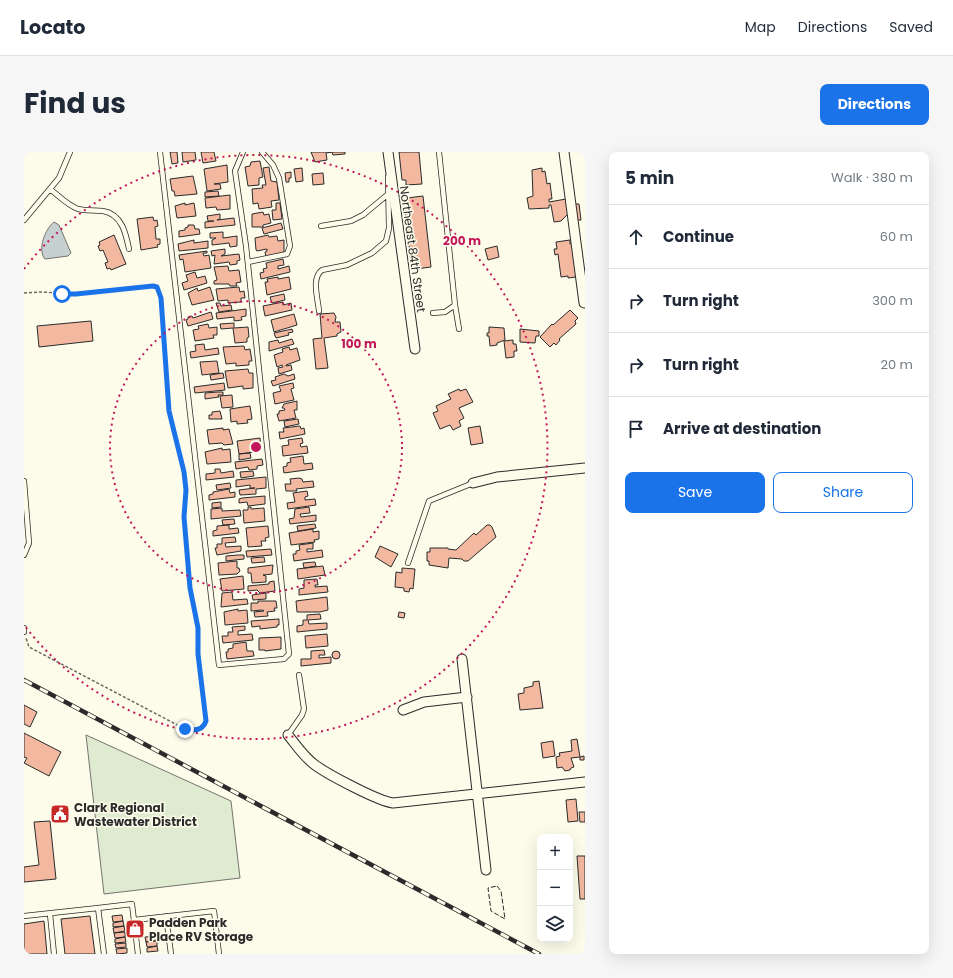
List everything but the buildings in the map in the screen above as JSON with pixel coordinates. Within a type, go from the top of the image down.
[{"type":"street","name":"Northeast 84th Street","points":[[388,152],[415,349]]},
{"type":"street","points":[[564,152],[584,302]]},
{"type":"street","points":[[473,482],[497,477],[585,468]]},
{"type":"street","points":[[462,659],[486,870]]},
{"type":"street","points":[[403,710],[424,702],[467,697]]},
{"type":"street","points":[[288,735],[303,754],[315,765],[386,802],[399,803],[585,782]]},
{"type":"lane","points":[[24,220],[59,178],[70,152]]},
{"type":"lane","points":[[160,152],[219,665],[284,659],[289,654],[248,262],[235,172],[243,152]]},
{"type":"lane","points":[[248,262],[287,254],[290,246],[279,178],[273,166],[262,152]]},
{"type":"lane","points":[[439,152],[455,305],[459,329]]},
{"type":"lane","points":[[319,311],[316,283],[319,273],[322,270],[347,265],[372,253],[386,241],[389,228],[387,195],[390,166]]},
{"type":"lane","points":[[50,189],[69,204],[80,209],[105,211],[116,217],[124,227],[130,249]]},
{"type":"lane","points":[[321,226],[351,222],[363,215],[387,195]]},
{"type":"lane","points":[[433,313],[445,312],[455,305]]},
{"type":"lane","points":[[24,481],[29,543],[24,555]]},
{"type":"lane","points":[[408,564],[429,501],[473,482]]},
{"type":"lane","points":[[288,735],[302,715],[304,709],[299,675]]},
{"type":"lane","points":[[24,916],[132,904],[138,954]]},
{"type":"lane","points":[[98,908],[104,954]]},
{"type":"lane","points":[[134,920],[214,911],[219,954]]},
{"type":"lane","points":[[50,914],[54,954]]},
{"type":"lane","points":[[166,916],[170,954]]},
{"type":"path","points":[[24,294],[41,292],[76,294],[153,286],[157,287],[161,298],[169,411],[184,472],[186,490],[184,517],[190,588],[198,628],[198,654],[206,721],[205,725],[200,729],[193,731],[185,729],[28,647],[24,632]]},
{"type":"green space","points":[[86,735],[231,801],[240,878],[104,894]]},
{"type":"shaded area","points":[[54,222],[59,225],[71,253],[68,256],[45,259],[42,250],[43,240],[48,229]]},
{"type":"railway","points":[[24,680],[539,954]]},
{"type":"fence","points":[[497,886],[501,891],[505,919],[491,911],[488,888],[497,886]]},
{"type":"place","name":"Clark Regional Wastewater District","points":[[60,814]]},
{"type":"place","name":"Padden Park Place RV Storage","points":[[135,929]]},
{"type":"route","points":[[62,294],[76,294],[153,286],[157,287],[161,298],[169,411],[174,437],[184,472],[186,490],[184,517],[190,588],[198,628],[198,654],[206,721],[205,725],[200,729],[193,731],[185,729]]}]
